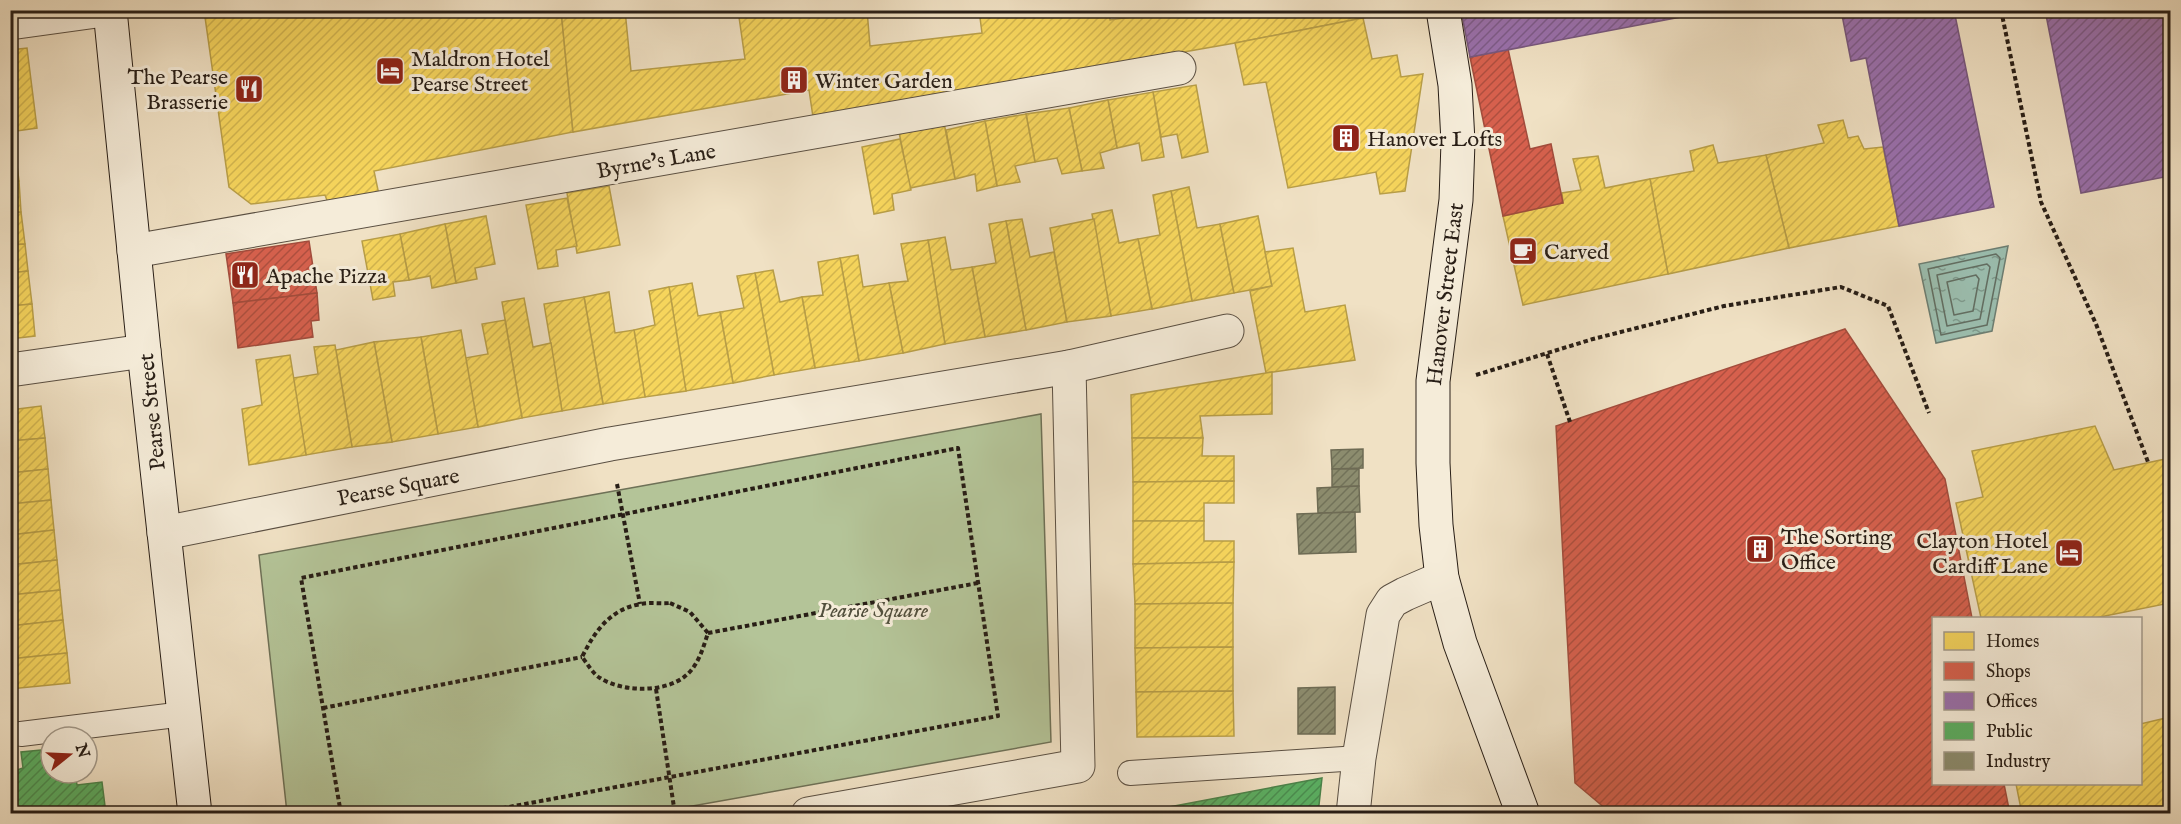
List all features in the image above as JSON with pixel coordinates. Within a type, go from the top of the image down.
[{"type":"street","points":[[10,23],[104,10]]},
{"type":"street","name":"Pearse Street","points":[[110,10],[144,351],[195,813]]},
{"type":"street","name":"Hanover Street East","points":[[1443,10],[1455,85],[1458,142],[1456,200],[1433,390],[1433,463],[1442,578],[1460,643],[1522,813]]},
{"type":"street","name":"Byrne's Lane","points":[[134,251],[1179,68]]},
{"type":"street","name":"Pearse Square","points":[[164,533],[610,444],[1069,367],[1227,331]]},
{"type":"street","points":[[10,370],[144,351]]},
{"type":"street","points":[[808,813],[1077,766],[1069,367]]},
{"type":"street","points":[[1353,813],[1359,758],[1383,615],[1392,601],[1442,578]]},
{"type":"lane","points":[[21,734],[184,714]]},
{"type":"lane","points":[[1130,773],[1359,758]]},
{"type":"path","points":[[2001,10],[2040,202],[2096,324],[2148,462]]},
{"type":"path","points":[[1433,390],[1593,339],[1724,306],[1840,287],[1888,306],[1929,413]]},
{"type":"path","points":[[1547,354],[1570,422]]},
{"type":"path","points":[[341,813],[301,578],[958,448],[998,716],[471,813]]},
{"type":"path","points":[[623,515],[640,604]]},
{"type":"path","points":[[708,633],[978,583]]},
{"type":"path","points":[[582,657],[593,635],[611,616],[640,604],[670,603],[690,612],[708,633]]},
{"type":"path","points":[[582,657],[599,678],[625,687],[656,689],[685,677],[701,656],[708,633]]},
{"type":"path","points":[[323,708],[582,657]]},
{"type":"path","points":[[656,689],[675,813]]},
{"type":"green space","name":"Pearse Square","points":[[1041,414],[1051,742],[653,813],[287,813],[259,555]]},
{"type":"water","points":[[2008,246],[1992,331],[1936,343],[1919,264]]},
{"type":"building: Homes","name":"Maldron Hotel Pearse Street","points":[[204,10],[561,10],[573,132],[374,171],[379,195],[328,203],[325,195],[251,204],[229,187]]},
{"type":"building: Homes","name":"Winter Garden","points":[[561,10],[625,10],[631,71],[745,59],[738,10],[867,10],[870,46],[982,33],[979,10],[1109,10],[1110,20],[1187,10],[1367,10],[1368,17],[1235,43],[813,117],[809,90],[573,132]]},
{"type":"building: Homes","name":"Hanover Lofts","points":[[1363,18],[1372,59],[1397,55],[1401,77],[1423,74],[1405,191],[1380,194],[1376,172],[1288,188],[1266,82],[1244,85],[1235,43]]},
{"type":"building: Homes","points":[[27,48],[37,128],[10,132],[10,50]]},
{"type":"building: Homes","points":[[1196,85],[1208,152],[1182,158],[1177,134],[1161,137],[1153,92]]},
{"type":"building: Homes","points":[[1153,92],[1164,157],[1142,161],[1139,143],[1117,148],[1108,100]]},
{"type":"building: Homes","points":[[1108,100],[1117,148],[1100,153],[1104,168],[1082,171],[1069,108]]},
{"type":"building: Homes","points":[[1069,108],[1082,171],[1062,174],[1057,158],[1035,162],[1026,114]]},
{"type":"building: Homes","points":[[1026,114],[1035,162],[1015,166],[1020,182],[997,186],[985,121]]},
{"type":"building: Homes","points":[[1843,120],[1848,138],[1858,136],[1864,149],[1883,147],[1899,226],[1789,248],[1766,155],[1824,143],[1818,125]]},
{"type":"building: Homes","points":[[985,121],[997,186],[977,191],[975,174],[955,179],[946,130]]},
{"type":"building: Homes","points":[[944,123],[955,179],[910,188],[899,132]]},
{"type":"building: Homes","points":[[900,139],[911,190],[892,194],[894,210],[874,214],[862,147]]},
{"type":"building: Homes","points":[[1713,145],[1718,163],[1766,155],[1789,248],[1668,274],[1650,179],[1694,171],[1690,151]]},
{"type":"building: Homes","points":[[10,149],[15,149],[19,181],[10,182]]},
{"type":"building: Homes","points":[[1598,156],[1605,188],[1650,179],[1668,274],[1523,305],[1503,216],[1563,203],[1562,193],[1581,190],[1573,159]]},
{"type":"building: Homes","points":[[19,181],[21,212],[10,213],[10,182]]},
{"type":"building: Homes","points":[[609,186],[620,245],[577,253],[567,193]]},
{"type":"building: Homes","points":[[1189,187],[1197,228],[1220,224],[1234,293],[1192,301],[1171,191]]},
{"type":"building: Homes","points":[[1171,191],[1192,301],[1152,309],[1138,239],[1160,235],[1153,195]]},
{"type":"building: Homes","points":[[567,198],[577,246],[556,250],[558,266],[538,269],[526,205]]},
{"type":"building: Homes","points":[[1112,210],[1119,243],[1138,239],[1152,309],[1111,316],[1092,214]]},
{"type":"building: Homes","points":[[21,212],[25,244],[10,245],[10,213]]},
{"type":"building: Homes","points":[[486,216],[495,264],[475,268],[477,279],[456,283],[445,224]]},
{"type":"building: Homes","points":[[1258,216],[1272,286],[1234,293],[1220,224]]},
{"type":"building: Homes","points":[[1022,219],[1030,257],[1054,252],[1067,322],[1026,330],[1006,221]]},
{"type":"building: Homes","points":[[1094,219],[1111,316],[1067,322],[1050,228]]},
{"type":"building: Homes","points":[[1006,221],[1026,330],[985,337],[972,267],[996,263],[989,224]]},
{"type":"building: Homes","points":[[445,224],[456,283],[432,288],[430,276],[409,280],[400,234]]},
{"type":"building: Homes","points":[[400,234],[409,280],[393,282],[395,296],[373,300],[362,241]]},
{"type":"building: Homes","points":[[945,237],[951,270],[972,267],[985,337],[945,344],[928,240]]},
{"type":"building: Homes","points":[[928,240],[945,344],[903,353],[889,283],[908,281],[901,244]]},
{"type":"building: Homes","points":[[25,244],[28,271],[10,273],[10,245]]},
{"type":"building: Homes","points":[[1293,248],[1305,312],[1345,305],[1355,360],[1266,373],[1250,291],[1272,286],[1265,252]]},
{"type":"building: Homes","points":[[858,255],[863,287],[889,283],[903,353],[859,361],[840,258]]},
{"type":"building: Homes","points":[[840,258],[859,361],[815,368],[802,297],[823,295],[818,262]]},
{"type":"building: Homes","points":[[773,270],[780,302],[802,297],[815,368],[774,375],[755,273]]},
{"type":"building: Homes","points":[[28,271],[32,304],[10,306],[10,273]]},
{"type":"building: Homes","points":[[755,273],[774,375],[733,383],[720,312],[744,308],[737,276]]},
{"type":"building: Homes","points":[[692,283],[698,316],[720,312],[733,383],[686,391],[669,287]]},
{"type":"building: Homes","points":[[669,287],[686,391],[645,397],[634,330],[655,325],[649,291]]},
{"type":"building: Homes","points":[[609,292],[615,333],[634,330],[645,397],[603,404],[584,297]]},
{"type":"building: Homes","points":[[584,297],[603,404],[562,411],[544,304]]},
{"type":"building: Homes","points":[[524,298],[533,347],[551,343],[562,411],[522,418],[502,302]]},
{"type":"building: Homes","points":[[32,304],[35,336],[10,339],[10,306]]},
{"type":"building: Homes","points":[[505,320],[522,418],[478,427],[465,358],[488,354],[482,324]]},
{"type":"building: Homes","points":[[461,330],[478,427],[438,434],[421,337]]},
{"type":"building: Homes","points":[[421,337],[438,434],[392,442],[374,342]]},
{"type":"building: Homes","points":[[374,342],[392,442],[352,447],[336,350]]},
{"type":"building: Homes","points":[[335,345],[352,447],[306,455],[293,378],[318,374],[314,347]]},
{"type":"building: Homes","points":[[290,355],[306,455],[249,465],[242,409],[262,405],[256,360]]},
{"type":"building: Homes","points":[[1272,372],[1272,414],[1200,416],[1203,438],[1132,438],[1131,395]]},
{"type":"building: Homes","points":[[41,406],[45,438],[10,441],[10,410]]},
{"type":"building: Homes","name":"Clayton Hotel Cardiff Lane","points":[[2095,426],[2114,470],[2170,458],[2170,603],[2100,617],[1981,617],[1956,503],[1983,497],[1972,451]]},
{"type":"building: Homes","points":[[45,438],[48,469],[10,473],[10,441]]},
{"type":"building: Homes","points":[[1132,438],[1203,438],[1202,456],[1234,456],[1234,481],[1133,482]]},
{"type":"building: Homes","points":[[48,469],[51,500],[10,504],[10,473]]},
{"type":"building: Homes","points":[[1234,481],[1234,503],[1204,503],[1204,521],[1133,521],[1133,482]]},
{"type":"building: Homes","points":[[51,500],[54,530],[10,535],[10,504]]},
{"type":"building: Homes","points":[[1133,521],[1204,521],[1204,541],[1234,541],[1234,562],[1133,564]]},
{"type":"building: Homes","points":[[54,530],[57,560],[10,565],[10,535]]},
{"type":"building: Homes","points":[[57,560],[60,590],[10,595],[10,565]]},
{"type":"building: Homes","points":[[1234,562],[1233,603],[1135,604],[1133,564]]},
{"type":"building: Homes","points":[[60,590],[63,620],[10,626],[10,595]]},
{"type":"building: Homes","points":[[1233,603],[1233,647],[1135,648],[1135,604]]},
{"type":"building: Homes","points":[[63,620],[67,653],[10,659],[10,626]]},
{"type":"building: Homes","points":[[1233,647],[1233,691],[1136,692],[1135,648]]},
{"type":"building: Homes","points":[[67,653],[70,683],[10,689],[10,659]]},
{"type":"building: Homes","points":[[1233,691],[1234,736],[1137,737],[1136,692]]},
{"type":"building: Homes","points":[[2170,717],[2170,814],[2022,814],[2016,785],[2142,785],[2142,724]]},
{"type":"building: Shops","points":[[1508,49],[1530,149],[1551,144],[1563,203],[1503,216],[1470,57]]},
{"type":"building: Shops","points":[[309,241],[317,293],[233,303],[226,254]]},
{"type":"building: Shops","points":[[317,293],[319,320],[311,321],[313,337],[238,348],[233,303]]},
{"type":"building: Shops","name":"The Sorting Office","points":[[1845,329],[1945,479],[1972,617],[1932,617],[1932,785],[2004,785],[2010,814],[1612,814],[1575,783],[1556,426]]},
{"type":"building: Offices","points":[[1461,10],[1718,10],[1470,57]]},
{"type":"building: Offices","points":[[1841,10],[1954,10],[1994,207],[1899,226],[1866,58],[1851,61]]},
{"type":"building: Offices","points":[[2045,10],[2170,10],[2170,176],[2081,193]]},
{"type":"building: Public","points":[[10,719],[17,770],[23,768],[21,752],[39,750],[39,785],[99,785],[99,782],[102,782],[106,814],[10,814]]},
{"type":"building: Public","points":[[1322,778],[1318,814],[1132,814]]},
{"type":"building: Industry","points":[[1363,449],[1363,468],[1332,469],[1331,450]]},
{"type":"building: Industry","points":[[1332,469],[1359,469],[1359,486],[1332,487]]},
{"type":"building: Industry","points":[[1359,486],[1360,512],[1318,513],[1317,488]]},
{"type":"building: Industry","points":[[1355,512],[1356,552],[1299,554],[1297,514]]},
{"type":"building: Industry","points":[[1335,687],[1335,734],[1298,734],[1298,688]]},
{"type":"place","name":"Maldron Hotel Pearse Street","points":[[390,71]]},
{"type":"place","name":"Winter Garden","points":[[794,80]]},
{"type":"place","name":"The Pearse Brasserie","points":[[249,89]]},
{"type":"place","name":"Hanover Lofts","points":[[1346,138]]},
{"type":"place","name":"Carved","points":[[1523,251]]},
{"type":"place","name":"Apache Pizza","points":[[245,275]]},
{"type":"place","name":"The Sorting Office","points":[[1760,549]]},
{"type":"place","name":"Clayton Hotel Cardiff Lane","points":[[2069,553]]}]
